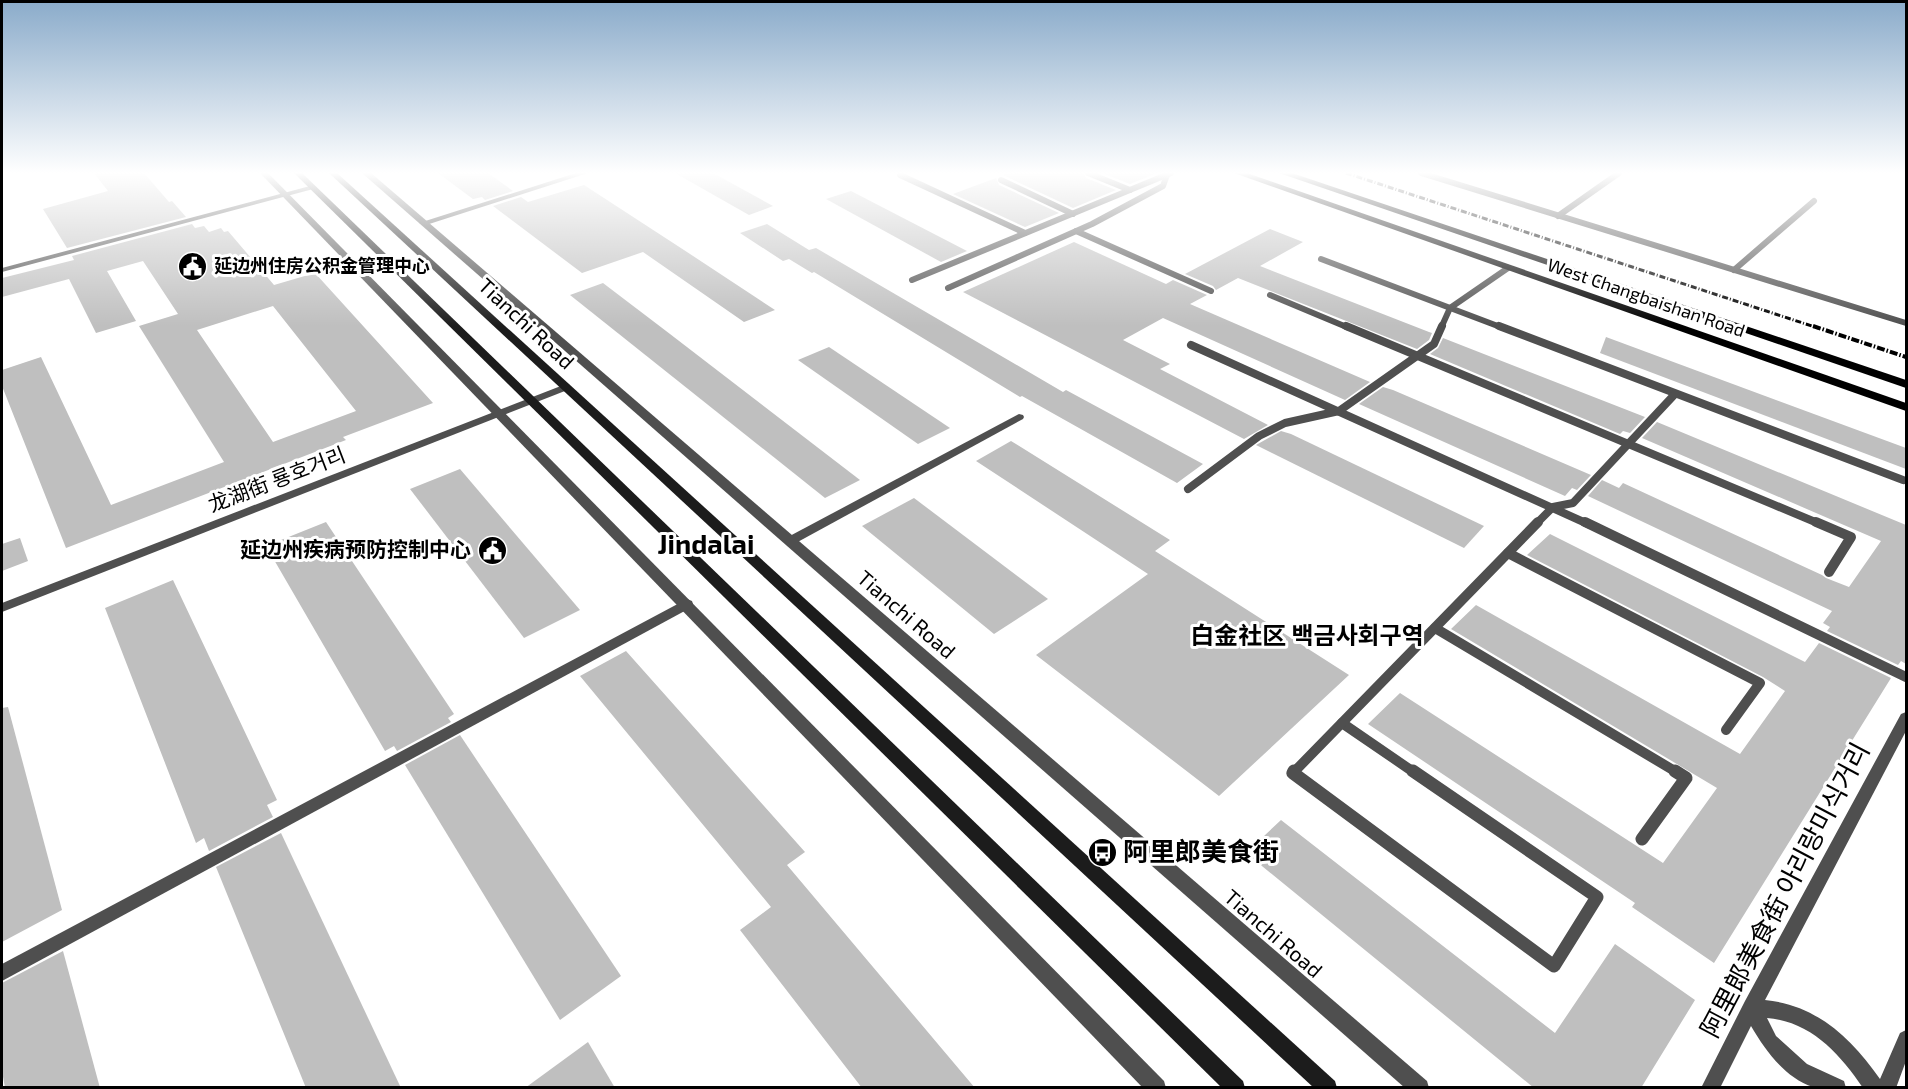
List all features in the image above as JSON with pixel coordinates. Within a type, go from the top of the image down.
[{"type":"main road","points":[[350,224],[1236,1088]]},
{"type":"main road","name":"Tianchi Road","points":[[388,224],[1328,1088]]},
{"type":"main road","name":"West Changbaishan Road","points":[[1383,224],[1906,406]]},
{"type":"main road","name":"West Changbaishan Road","points":[[1433,224],[1906,384]]},
{"type":"street","points":[[2,270],[177,224]]},
{"type":"street","points":[[314,224],[687,604],[1153,1086]]},
{"type":"street","name":"Tianchi Road","points":[[424,224],[1420,1088]]},
{"type":"street","name":"龙湖街 룡호거리","points":[[2,608],[566,387]]},
{"type":"street","points":[[790,541],[1019,417]]},
{"type":"street","points":[[2,973],[687,604]]},
{"type":"street","name":"阿里郎美食街 아리랑미식거리","points":[[1710,1088],[1750,1007],[1906,718]]},
{"type":"street","points":[[1750,1007],[1770,1042],[1800,1071],[1837,1088]]},
{"type":"street","points":[[1750,1007],[1789,1013],[1825,1030],[1858,1063],[1875,1088]]},
{"type":"street","points":[[1886,1088],[1906,1039]]},
{"type":"lane","points":[[1005,224],[1025,233]]},
{"type":"lane","points":[[912,280],[1048,224]]},
{"type":"lane","points":[[948,288],[1090,224]]},
{"type":"lane","points":[[1583,224],[1906,323]]},
{"type":"lane","points":[[1734,270],[1788,224]]},
{"type":"lane","points":[[1076,231],[1211,291]]},
{"type":"lane","points":[[1321,259],[1903,480]]},
{"type":"lane","points":[[1188,489],[1259,436],[1274,428],[1285,423],[1339,411],[1434,344],[1450,308],[1509,268]]},
{"type":"lane","points":[[1270,295],[1851,537],[1829,572]]},
{"type":"lane","points":[[1191,345],[1553,507],[1906,677]]},
{"type":"lane","points":[[1342,723],[1597,897],[1554,966],[1293,773],[1553,507],[1573,503],[1675,394]]},
{"type":"lane","points":[[1508,553],[1760,683],[1726,730]]},
{"type":"lane","points":[[1435,628],[1686,777],[1642,838]]},
{"type":"building","points":[[52,224],[160,224],[67,248]]},
{"type":"building","points":[[192,224],[195,228],[204,226],[209,232],[221,228],[224,232],[228,231],[274,285],[315,273],[433,403],[343,437],[346,440],[66,548],[2,386],[2,370],[41,357],[111,505],[224,462],[139,326],[178,314],[143,261],[107,271],[136,321],[96,333],[69,279],[2,297],[2,278],[74,260],[72,256]],"holes":[[[273,306],[356,411],[273,442],[197,330]]]},
{"type":"building","points":[[517,224],[643,224],[775,310],[744,322],[643,252],[582,273]]},
{"type":"building","points":[[767,224],[809,250],[816,248],[1063,392],[1066,390],[1203,464],[1177,483],[1022,396],[1020,397],[814,272],[812,273],[789,259],[783,261],[740,233]]},
{"type":"building","points":[[871,224],[914,224],[967,251],[941,262]]},
{"type":"building","points":[[1018,224],[1033,224],[1025,227]]},
{"type":"building","points":[[1270,229],[1303,242],[1260,266],[1432,333],[1429,340],[1417,349],[1238,278],[1216,290],[1213,286],[1185,274]]},
{"type":"building","points":[[1074,242],[1166,284],[1173,280],[1207,295],[1190,304],[1370,382],[1345,400],[1163,318],[1123,340],[1170,364],[1160,369],[1268,425],[1244,439],[963,292]]},
{"type":"building","points":[[603,283],[860,480],[825,498],[570,295]]},
{"type":"building","points":[[1606,337],[1906,448],[1906,469],[1600,353]]},
{"type":"building","points":[[1443,338],[1645,417],[1630,433],[1623,431],[1620,434],[1430,354],[1438,348]]},
{"type":"building","points":[[829,347],[950,428],[918,444],[798,360]]},
{"type":"building","points":[[1383,387],[1591,475],[1577,490],[1572,488],[1565,496],[1359,404]]},
{"type":"building","points":[[1657,422],[1906,525],[1906,664],[1901,661],[1898,665],[1827,631],[1830,627],[1823,623],[1832,611],[1588,496],[1602,480],[1619,488],[1623,483],[1849,587],[1881,541],[1642,438]]},
{"type":"building","points":[[1281,431],[1484,526],[1464,548],[1256,445]]},
{"type":"building","points":[[1011,441],[1170,540],[1155,551],[1349,675],[1219,796],[1036,655],[1148,574],[976,461]]},
{"type":"building","name":"延边州疾病预防控制中心","points":[[460,469],[580,610],[524,638],[410,489]]},
{"type":"building","points":[[914,498],[1048,599],[994,634],[862,526]]},
{"type":"building","points":[[326,522],[454,714],[448,718],[451,722],[397,751],[394,746],[385,751],[266,546]]},
{"type":"building","points":[[1550,534],[1805,662],[1819,643],[1891,678],[1714,963],[1632,907],[1635,903],[1368,724],[1400,693],[1663,863],[1717,788],[1451,629],[1476,605],[1740,754],[1785,691],[1763,677],[1527,555]]},
{"type":"building","points":[[20,538],[28,561],[2,571],[2,544]]},
{"type":"building","points":[[173,580],[277,800],[267,805],[273,817],[209,851],[204,838],[196,843],[105,608]]},
{"type":"building","points":[[626,651],[805,852],[787,865],[975,1088],[862,1088],[740,930],[771,907],[580,676]]},
{"type":"building","points":[[8,707],[62,910],[2,942],[2,708]]},
{"type":"building","points":[[460,735],[621,976],[560,1020],[405,765]]},
{"type":"building","points":[[1281,820],[1555,1033],[1615,944],[1695,1000],[1641,1088],[1534,1088],[1246,853]]},
{"type":"building","points":[[281,833],[401,1088],[306,1088],[216,867]]},
{"type":"building","points":[[63,951],[100,1088],[5,1088],[2,1071],[2,983]]},
{"type":"building","points":[[588,1042],[615,1088],[525,1088]]},
{"type":"railway","points":[[1501,224],[1818,328]]},
{"type":"railway","points":[[1813,326],[1906,357]]},
{"type":"place","name":"延边州住房公积金管理中心","points":[[193,266]]},
{"type":"place","name":"延边州疾病预防控制中心","points":[[492,550]]},
{"type":"place","name":"阿里郎美食街","points":[[1102,852]]},
{"type":"district","name":"Jindalai","points":[[706,545]]},
{"type":"district","name":"白金社区 백금사회구역","points":[[1307,636]]}]
